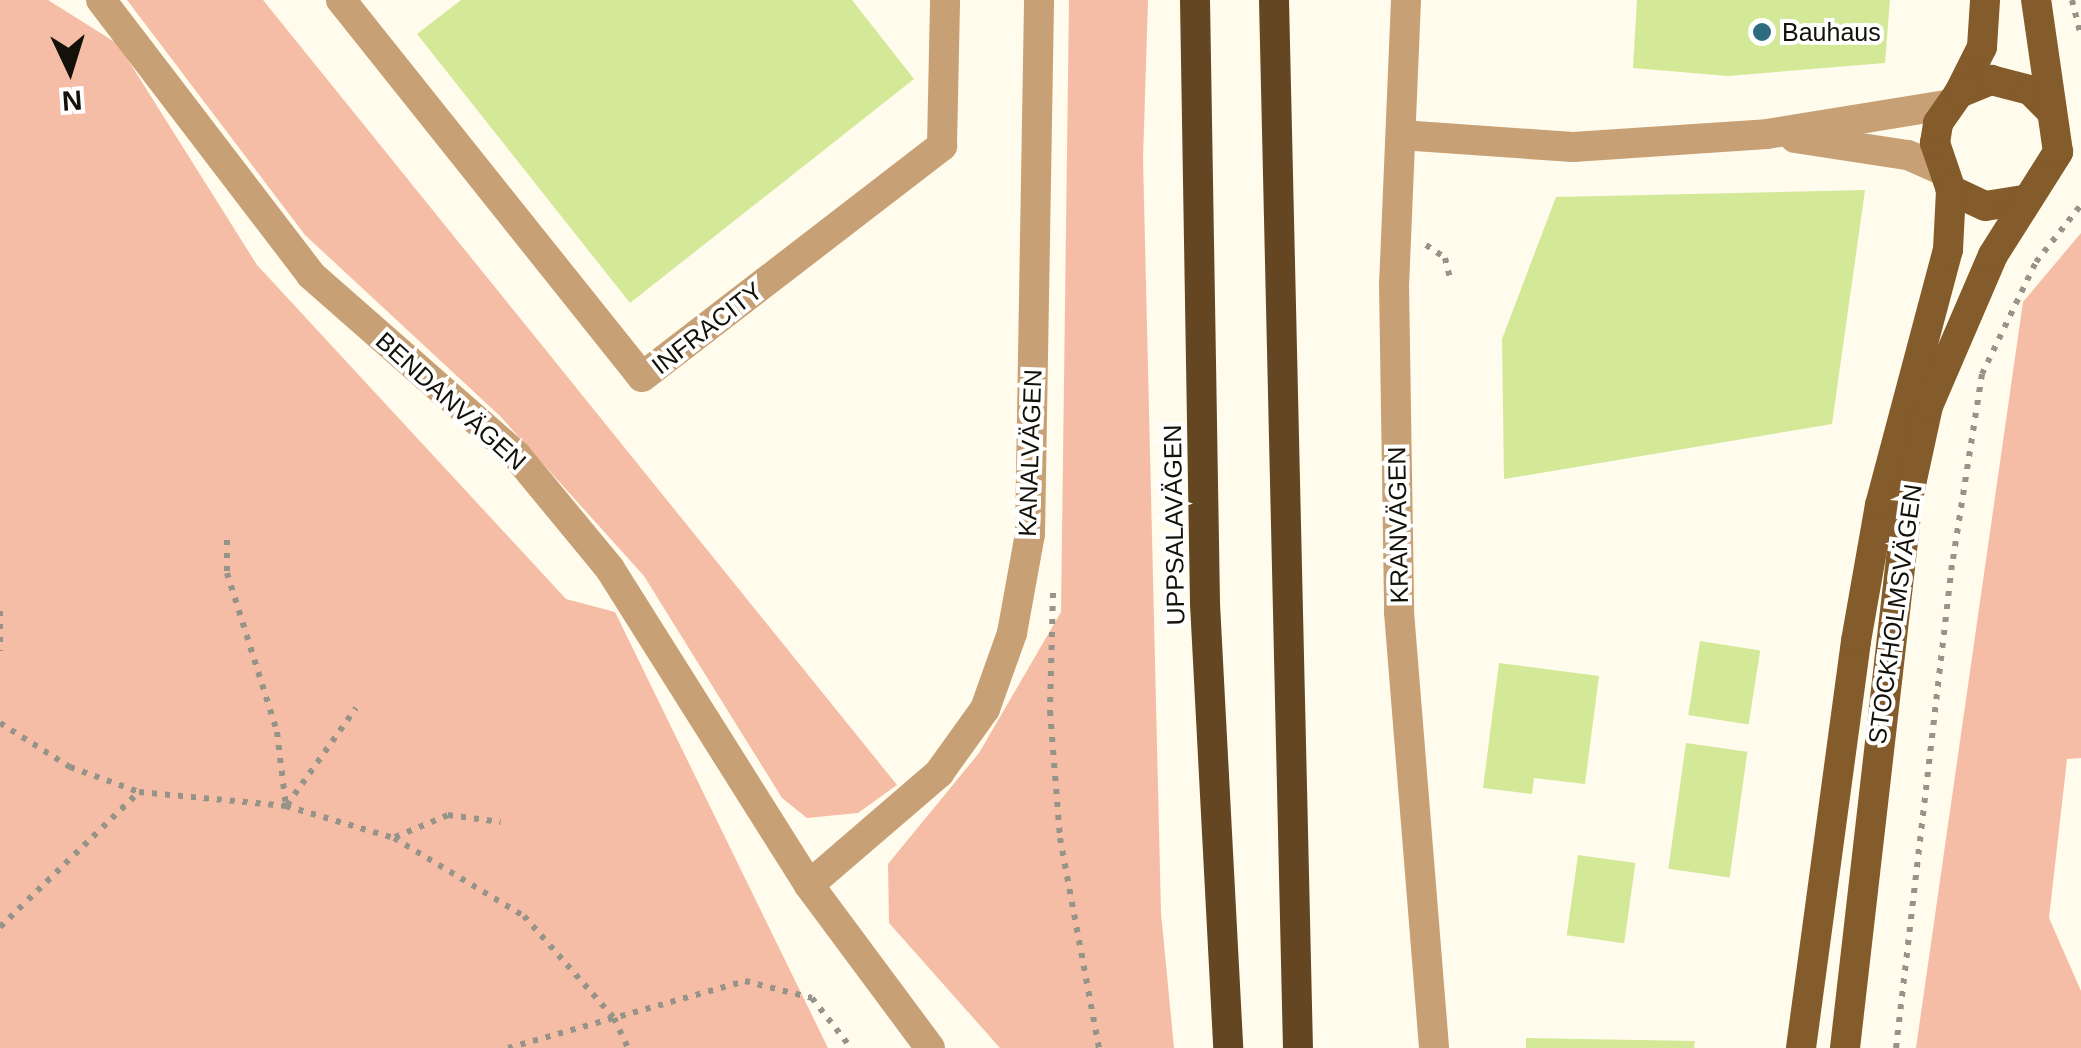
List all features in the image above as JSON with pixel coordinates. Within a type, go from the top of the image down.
[{"type":"highway","name":"UPPSALAVÄGEN","points":[[1195,0],[1205,604],[1228,1048]]},
{"type":"highway","points":[[1274,0],[1298,1048]]},
{"type":"main road","name":"STOCKHOLMSVÄGEN","points":[[1801,1048],[1856,641],[1880,505],[1948,250],[1946,179],[1935,143],[1952,99],[1982,47],[1985,0]]},
{"type":"main road","name":"STOCKHOLMSVÄGEN","points":[[1845,1048],[1916,461],[1928,406],[1961,321],[2022,200],[2051,170],[2058,152],[2036,0]]},
{"type":"main road","points":[[1952,99],[1991,80],[2010,82],[2050,108]]},
{"type":"main road","points":[[1946,179],[1985,206],[2022,200]]},
{"type":"street","name":"BENDANVÄGEN","points":[[102,0],[311,275],[517,456],[610,569],[809,885],[906,1022],[934,1048]]},
{"type":"street","name":"INFRACITY","points":[[342,0],[642,378],[942,146],[945,0]]},
{"type":"street","name":"KANALVÄGEN","points":[[809,885],[939,773],[984,709],[1012,633],[1030,534],[1039,0]]},
{"type":"street","name":"KRANVÄGEN","points":[[1406,0],[1394,283],[1399,612],[1434,1048]]},
{"type":"street","points":[[1402,135],[1573,147],[1768,134],[1952,99]]},
{"type":"street","points":[[1768,134],[1908,154],[1946,179]]},
{"type":"path","points":[[2072,0],[2081,36]]},
{"type":"path","points":[[1896,1048],[1982,374],[2036,262],[2081,205]]},
{"type":"path","points":[[1420,240],[1445,258],[1451,282]]},
{"type":"path","points":[[227,540],[227,573],[277,732],[286,806]]},
{"type":"path","points":[[0,611],[0,650]]},
{"type":"path","points":[[286,806],[356,708]]},
{"type":"path","points":[[0,723],[70,768],[138,792],[286,806],[394,838],[524,916],[614,1018],[628,1048]]},
{"type":"path","points":[[0,928],[138,792]]},
{"type":"path","points":[[394,838],[448,815],[500,822]]},
{"type":"path","points":[[508,1048],[745,981],[812,998],[851,1048]]},
{"type":"shaded area","points":[[0,0],[48,0],[118,44],[257,265],[566,599],[615,612],[828,1048],[0,1048]]},
{"type":"shaded area","points":[[127,0],[263,0],[897,785],[858,813],[807,818],[782,798],[644,576],[500,416],[305,235]]},
{"type":"shaded area","points":[[1069,0],[1148,0],[1143,159],[1161,913],[1174,1048],[1000,1048],[889,923],[888,864],[979,753],[1061,612]]},
{"type":"shaded area","points":[[2081,233],[2081,758],[2067,759],[2049,918],[2081,991],[2081,1048],[1916,1048],[2023,302]]},
{"type":"building","points":[[461,0],[852,0],[914,79],[630,303],[417,34]]},
{"type":"building","name":"Bauhaus","points":[[1637,0],[1890,0],[1885,63],[1728,76],[1633,68]]},
{"type":"building","points":[[1865,190],[1832,424],[1504,479],[1502,339],[1556,197]]},
{"type":"building","points":[[1700,641],[1760,651],[1749,725],[1688,715]]},
{"type":"building","points":[[1499,663],[1599,676],[1585,784],[1534,778],[1532,794],[1483,788]]},
{"type":"building","points":[[1686,743],[1747,752],[1730,877],[1668,869]]},
{"type":"building","points":[[1578,855],[1635,863],[1624,943],[1567,935]]},
{"type":"building","points":[[1526,1038],[1695,1041],[1694,1048],[1526,1048]]},
{"type":"place","name":"Bauhaus","points":[[1762,32]]}]
